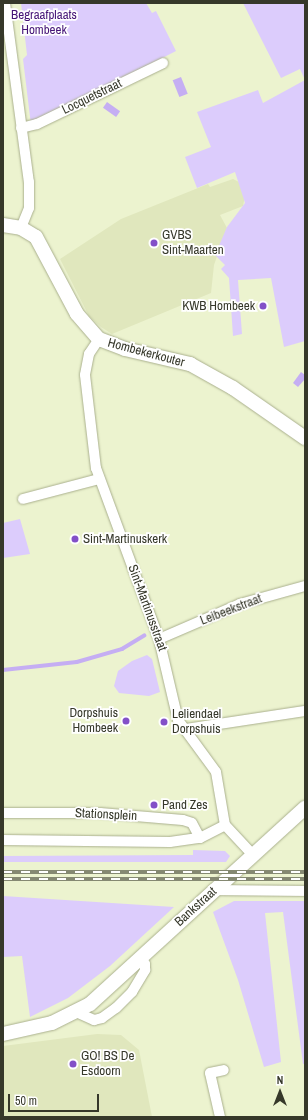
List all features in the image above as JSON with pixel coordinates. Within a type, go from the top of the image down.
[{"type":"street","points":[[5,3],[30,200],[21,228]]},
{"type":"street","name":"Locquetstraat","points":[[21,128],[37,124],[163,63]]},
{"type":"street","name":"Hombekerkouter","points":[[3,225],[21,228],[36,237],[42,244],[77,314],[99,339],[125,349],[190,364],[233,388],[305,438]]},
{"type":"street","name":"Sint-Martinusstraat","points":[[99,339],[89,354],[85,375],[99,479],[159,639],[178,720],[216,772],[225,825]]},
{"type":"street","points":[[23,499],[99,479]]},
{"type":"street","name":"Leibeekstraat","points":[[159,639],[240,604],[305,586]]},
{"type":"street","points":[[186,730],[305,711]]},
{"type":"street","name":"Bankstraat","points":[[3,1034],[52,1023],[76,1012],[104,993],[139,958],[305,808]]},
{"type":"street","name":"Stationsplein","points":[[3,813],[100,813],[183,820],[192,823],[200,838]]},
{"type":"street","points":[[225,825],[252,855]]},
{"type":"street","name":"Stationsplein","points":[[3,840],[170,842],[200,838],[225,825]]},
{"type":"street","points":[[214,890],[305,891]]},
{"type":"street","points":[[76,1012],[94,1020],[102,1018],[116,1008],[132,992],[145,970],[145,964],[139,958]]},
{"type":"street","points":[[220,1117],[210,1073],[224,1070]]},
{"type":"shaded area","points":[[181,77],[188,94],[179,97],[173,80]]},
{"type":"shaded area","points":[[107,102],[120,111],[116,117],[103,108]]},
{"type":"shaded area","name":"GVBS Sint-Maarten","points":[[233,179],[239,182],[245,196],[243,206],[220,215],[227,228],[214,265],[211,293],[112,334],[101,327],[89,316],[60,259],[121,219],[208,184],[210,187]]},
{"type":"shaded area","points":[[301,372],[305,375],[305,379],[298,387],[293,383]]},
{"type":"shaded area","name":"GO! BS De Esdoorn","points":[[97,1034],[121,1035],[139,1050],[152,1117],[3,1117],[3,1046]]},
{"type":"green space","name":"Begraafplaats Hombeek","points":[[21,3],[146,3],[152,13],[156,11],[176,51],[31,125],[23,59],[27,55]]},
{"type":"green space","points":[[243,3],[305,3],[305,80],[300,69],[281,78]]},
{"type":"green space","points":[[305,80],[305,341],[284,347],[271,278],[238,280],[242,334],[233,336],[229,278],[221,269],[225,265],[215,255],[227,227],[245,203],[235,172],[197,188],[185,157],[211,147],[197,112],[258,90],[263,103]]},
{"type":"green space","points":[[20,519],[30,554],[3,558],[3,523]]},
{"type":"green space","points":[[147,655],[152,659],[160,692],[149,696],[119,693],[114,686],[118,671],[132,661]]},
{"type":"green space","points":[[193,850],[225,851],[230,856],[226,862],[3,862],[3,856],[193,855]]},
{"type":"green space","points":[[3,896],[174,907],[110,966],[68,998],[30,1017],[22,956],[3,957]]},
{"type":"green space","points":[[234,901],[305,901],[305,1064],[303,1064],[283,912],[265,913],[281,1062],[264,1067],[238,980],[213,912]]},
{"type":"waterway","points":[[3,670],[77,662],[122,649],[144,636]]},
{"type":"railway","points":[[3,872],[305,872]]},
{"type":"railway","points":[[3,879],[305,879]]},
{"type":"place","name":"GVBS Sint-Maarten","points":[[154,243]]},
{"type":"place","name":"KWB Hombeek","points":[[263,306]]},
{"type":"place","name":"Sint-Martinuskerk","points":[[75,539]]},
{"type":"place","name":"Dorpshuis Hombeek","points":[[126,721]]},
{"type":"place","name":"Leliendael Dorpshuis","points":[[164,722]]},
{"type":"place","name":"Pand Zes","points":[[154,805]]},
{"type":"place","name":"GO! BS De Esdoorn","points":[[73,1064]]}]
